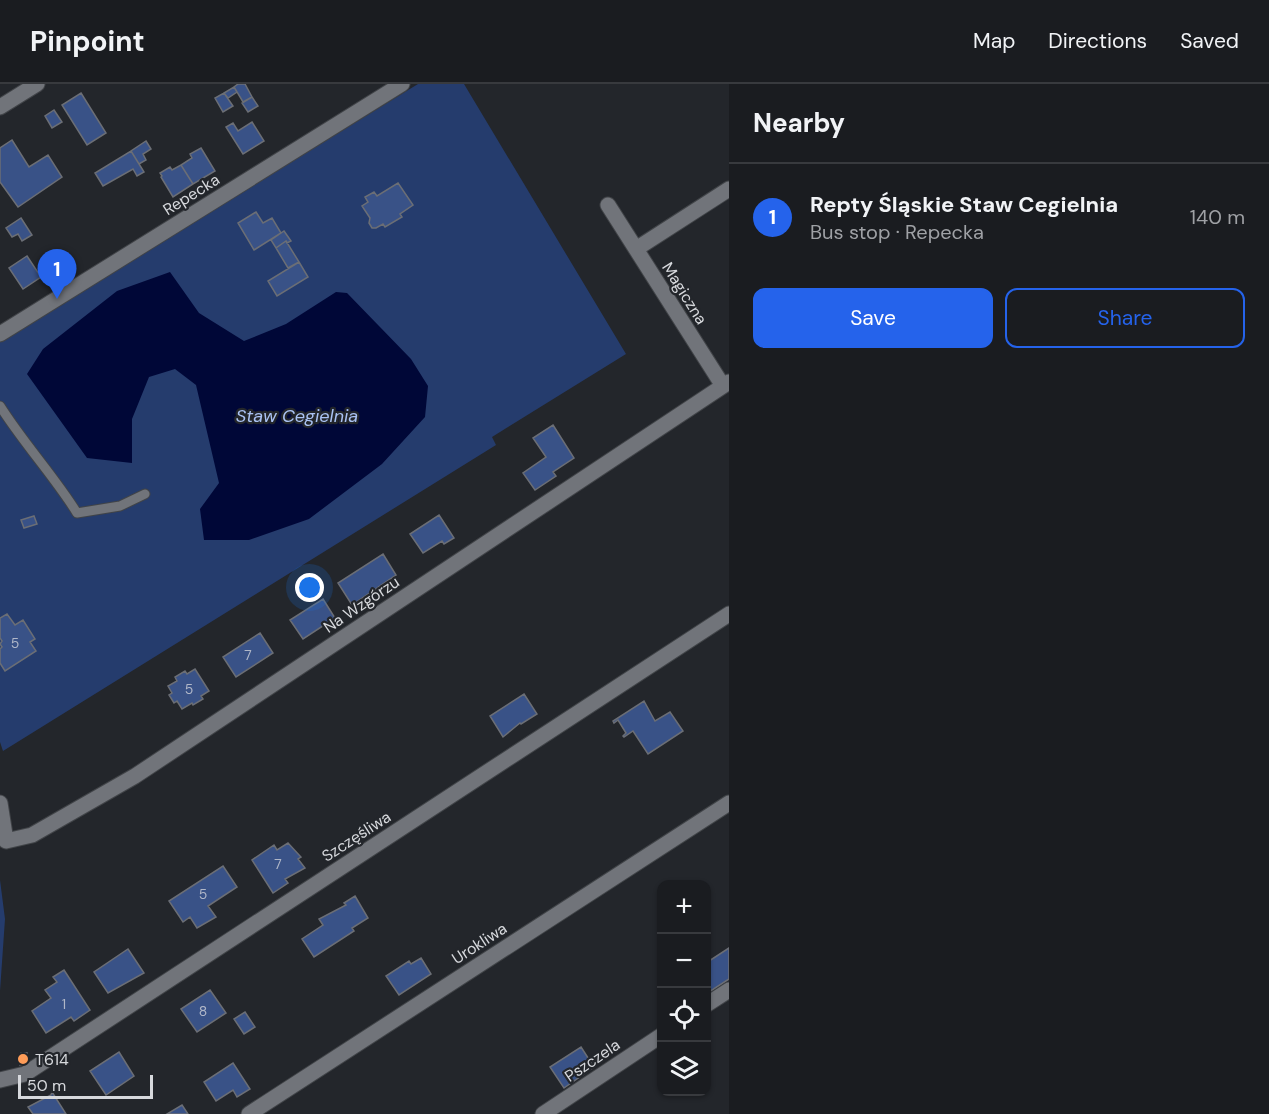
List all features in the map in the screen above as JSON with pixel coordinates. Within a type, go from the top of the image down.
[{"type":"street","points":[[0,107],[38,84]]},
{"type":"street","name":"Repecka","points":[[0,334],[402,84]]},
{"type":"street","points":[[636,249],[729,189]]},
{"type":"street","name":"Magiczna","points":[[608,205],[726,384]]},
{"type":"street","name":"Na Wzgórzu","points":[[0,803],[6,841],[32,836],[135,776],[726,384]]},
{"type":"street","name":"Szczęśliwa","points":[[0,1080],[25,1074],[729,614]]},
{"type":"street","name":"Urokliwa","points":[[249,1114],[729,803]]},
{"type":"street","points":[[711,1002],[729,990]]},
{"type":"street","name":"Pszczela","points":[[543,1114],[657,1038]]},
{"type":"lane","points":[[0,406],[27,447],[65,494],[77,513],[120,506],[145,494]]},
{"type":"shaded area","points":[[418,84],[464,84],[626,354],[492,437],[496,445],[3,751],[0,742],[0,341]]},
{"type":"shaded area","points":[[0,880],[5,919],[0,991]]},
{"type":"water","name":"Staw Cegielnia","points":[[170,272],[199,313],[244,341],[286,324],[336,292],[347,293],[411,359],[428,386],[425,417],[382,464],[309,519],[249,540],[204,540],[200,509],[219,483],[196,385],[175,369],[149,377],[132,419],[132,463],[87,458],[27,374],[43,349],[117,291]]},
{"type":"building","points":[[238,84],[245,84],[252,97],[243,102],[234,87]]},
{"type":"building","points":[[234,87],[237,92],[228,98],[224,93]]},
{"type":"building","points":[[81,93],[106,133],[87,145],[62,105]]},
{"type":"building","points":[[224,93],[233,106],[223,112],[215,98]]},
{"type":"building","points":[[252,97],[258,106],[248,112],[242,103]]},
{"type":"building","points":[[54,110],[62,122],[52,128],[45,116]]},
{"type":"building","points":[[252,122],[264,141],[243,154],[226,127],[233,123],[238,131]]},
{"type":"building","points":[[12,140],[29,167],[48,155],[62,177],[18,207],[0,182],[0,148]]},
{"type":"building","points":[[146,141],[151,149],[143,154],[146,160],[139,164],[131,151]]},
{"type":"building","points":[[201,148],[215,171],[193,184],[181,165],[192,158],[190,154]]},
{"type":"building","points":[[131,151],[144,172],[137,176],[133,169],[103,186],[95,173]]},
{"type":"building","points":[[181,165],[193,184],[173,197],[160,173],[170,167],[172,170]]},
{"type":"building","points":[[398,183],[413,205],[400,214],[402,217],[385,227],[383,224],[372,228],[369,223],[370,218],[362,206],[368,202],[365,197],[374,192],[377,196]]},
{"type":"building","points":[[256,212],[263,223],[272,218],[281,233],[254,250],[238,223]]},
{"type":"building","points":[[21,218],[32,235],[22,241],[18,234],[12,237],[6,228]]},
{"type":"building","points":[[284,231],[291,241],[287,243],[286,241],[276,248],[271,240]]},
{"type":"building","points":[[286,241],[299,262],[288,268],[276,248]]},
{"type":"building","points":[[27,256],[41,277],[23,289],[9,268]]},
{"type":"building","points":[[299,262],[308,277],[277,296],[268,281]]},
{"type":"building","points":[[553,425],[574,458],[553,472],[556,476],[535,490],[523,473],[546,457],[533,438]]},
{"type":"building","points":[[439,515],[454,538],[444,544],[442,541],[423,553],[410,534]]},
{"type":"building","points":[[34,516],[37,524],[24,528],[21,520]]},
{"type":"building","points":[[383,554],[396,575],[352,605],[338,583]]},
{"type":"building","points":[[323,599],[335,618],[303,639],[290,620]]},
{"type":"building","points":[[7,614],[15,625],[23,620],[35,639],[30,642],[36,651],[5,671],[0,663],[2,641],[0,618]]},
{"type":"building","points":[[260,633],[273,653],[236,677],[223,657]]},
{"type":"building","points":[[195,669],[209,691],[201,696],[203,699],[182,709],[169,695],[172,693],[168,686],[177,681],[175,677],[185,671],[187,674]]},
{"type":"building","points":[[524,694],[537,714],[520,723],[503,737],[490,716]]},
{"type":"building","points":[[644,701],[655,721],[670,712],[683,731],[648,754],[633,731],[624,737],[626,733],[618,720],[614,723],[613,721]]},
{"type":"building","points":[[288,843],[301,857],[298,859],[305,868],[285,879],[288,883],[273,893],[252,860],[274,845],[277,850]]},
{"type":"building","points":[[223,866],[237,887],[208,906],[216,917],[197,928],[190,917],[183,922],[169,901]]},
{"type":"building","points":[[355,896],[368,918],[352,928],[354,931],[314,957],[302,939],[323,925],[319,919],[346,905],[344,903]]},
{"type":"building","points":[[729,948],[729,979],[711,991],[711,988],[711,960]]},
{"type":"building","points":[[128,949],[144,973],[108,993],[94,972]]},
{"type":"building","points":[[421,958],[431,974],[399,995],[386,976],[409,961],[411,964]]},
{"type":"building","points":[[64,970],[90,1010],[74,1021],[71,1017],[46,1033],[32,1011],[51,998],[45,990],[57,982],[53,977]]},
{"type":"building","points":[[210,990],[226,1013],[197,1032],[181,1009]]},
{"type":"building","points":[[245,1012],[255,1027],[244,1034],[234,1019]]},
{"type":"building","points":[[581,1047],[594,1067],[564,1088],[550,1067]]},
{"type":"building","points":[[119,1052],[134,1076],[106,1095],[90,1071]]},
{"type":"building","name":"T614","points":[[21,1053],[27,1053],[26,1065],[20,1065]]},
{"type":"building","points":[[233,1063],[250,1089],[237,1097],[233,1090],[216,1101],[204,1082]]},
{"type":"building","points":[[52,1092],[66,1114],[33,1114],[28,1107],[51,1095]]},
{"type":"building","points":[[182,1105],[188,1114],[167,1114]]},
{"type":"place","name":"Repty Śląskie Staw Cegielnia","points":[[57,299]]},
{"type":"place","name":"T614","points":[[23,1059]]}]
